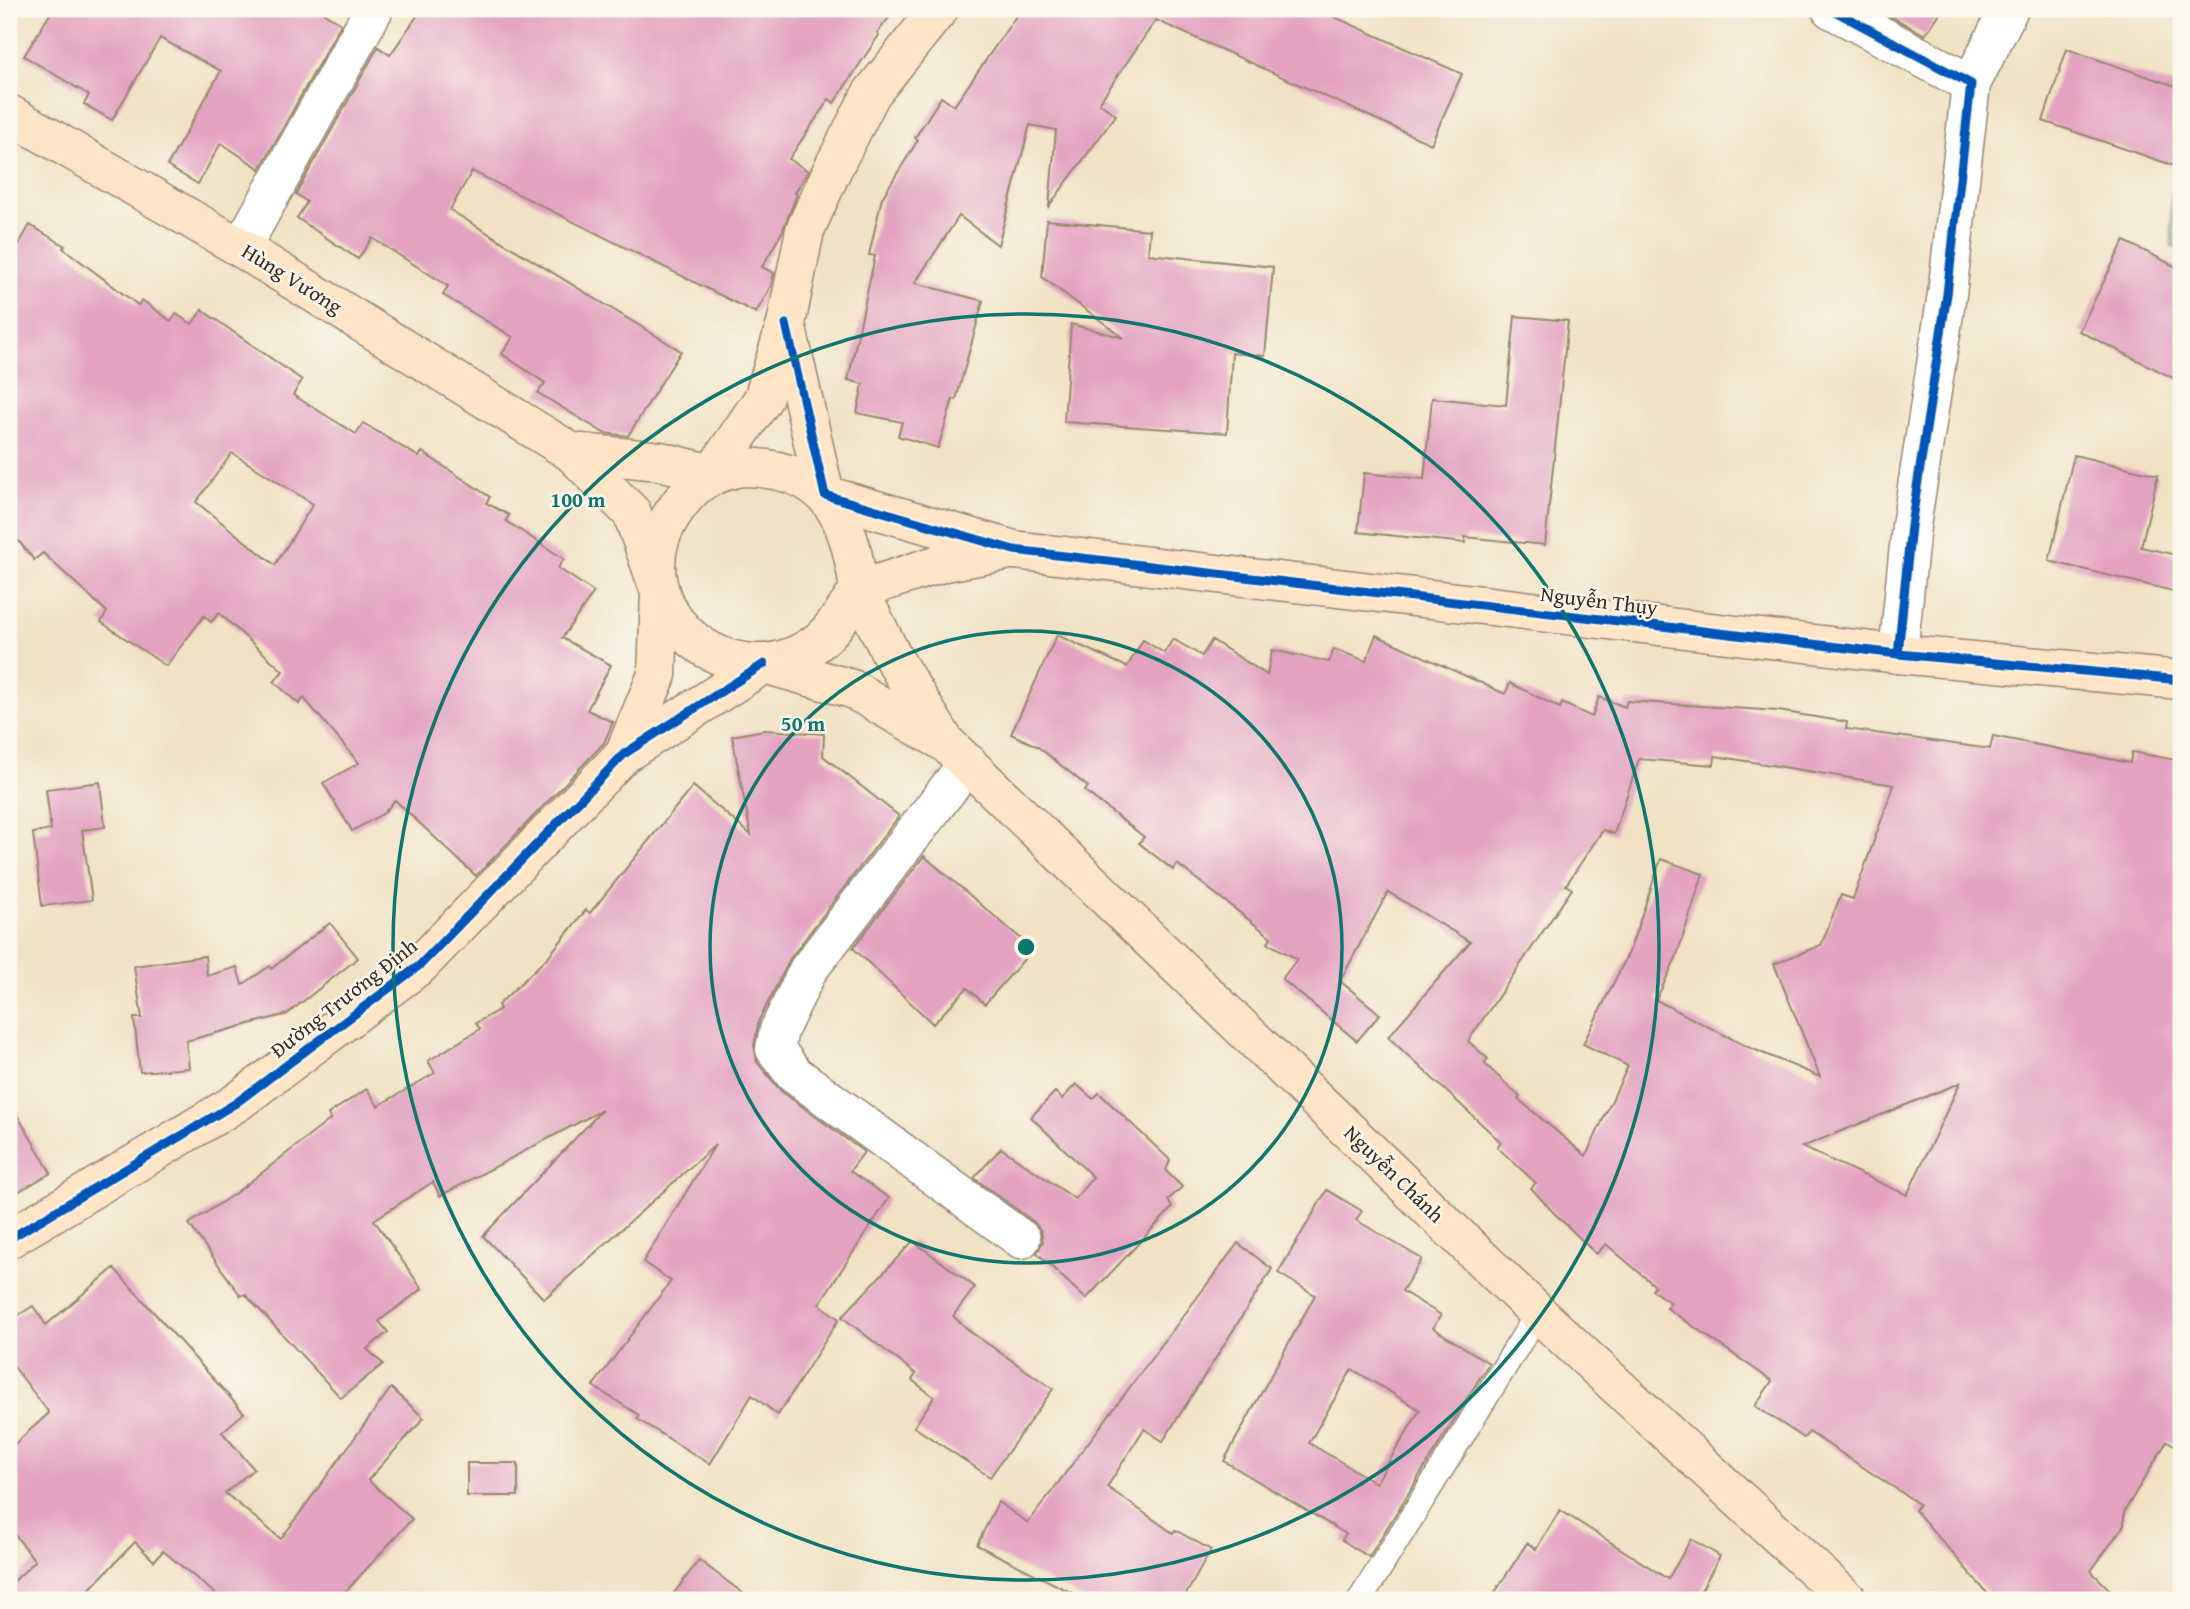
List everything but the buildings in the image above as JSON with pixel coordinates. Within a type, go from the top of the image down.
[{"type":"street","points":[[241,248],[374,9]]},
{"type":"street","points":[[660,592],[656,559],[665,526],[684,496],[712,474],[763,399],[786,324],[805,230],[834,166],[871,94],[939,9]]},
{"type":"street","points":[[1831,9],[1971,84]]},
{"type":"street","points":[[1898,654],[1911,526],[1947,294],[1971,84],[2008,9]]},
{"type":"street","name":"Hùng Vương","points":[[9,114],[241,248],[571,452]]},
{"type":"street","points":[[786,324],[825,495]]},
{"type":"street","points":[[571,452],[660,461],[712,474],[741,467],[771,468],[800,477],[825,495],[844,521],[853,552],[859,590],[892,656],[957,753]]},
{"type":"street","points":[[571,452],[632,513],[660,592],[676,623],[699,646],[729,660],[764,664],[852,689],[957,753]]},
{"type":"street","points":[[825,495],[1014,550]]},
{"type":"street","points":[[764,664],[793,657],[820,640],[859,590],[945,562],[1014,550]]},
{"type":"street","name":"Nguyễn Thụy","points":[[1014,550],[1898,654],[2181,680]]},
{"type":"street","name":"Đường Trương Định","points":[[624,754],[657,675],[660,592]]},
{"type":"street","name":"Đường Trương Định","points":[[9,1239],[236,1103],[420,965],[624,754],[764,664]]},
{"type":"street","points":[[957,753],[808,970],[779,1030],[775,1049],[794,1074],[1021,1239]]},
{"type":"street","name":"Nguyễn Chánh","points":[[957,753],[1538,1313],[1848,1600]]},
{"type":"lane","points":[[1360,1600],[1538,1313]]},
{"type":"green space","points":[[2181,180],[2181,249],[2172,246],[2171,193]]},
{"type":"cycle path","points":[[1831,9],[1971,84],[1947,294],[1911,526],[1898,654]]},
{"type":"cycle path","points":[[786,324],[825,495],[1014,550],[1898,654],[2181,680]]},
{"type":"cycle path","points":[[9,1239],[236,1103],[420,965],[624,754],[764,664]]}]
